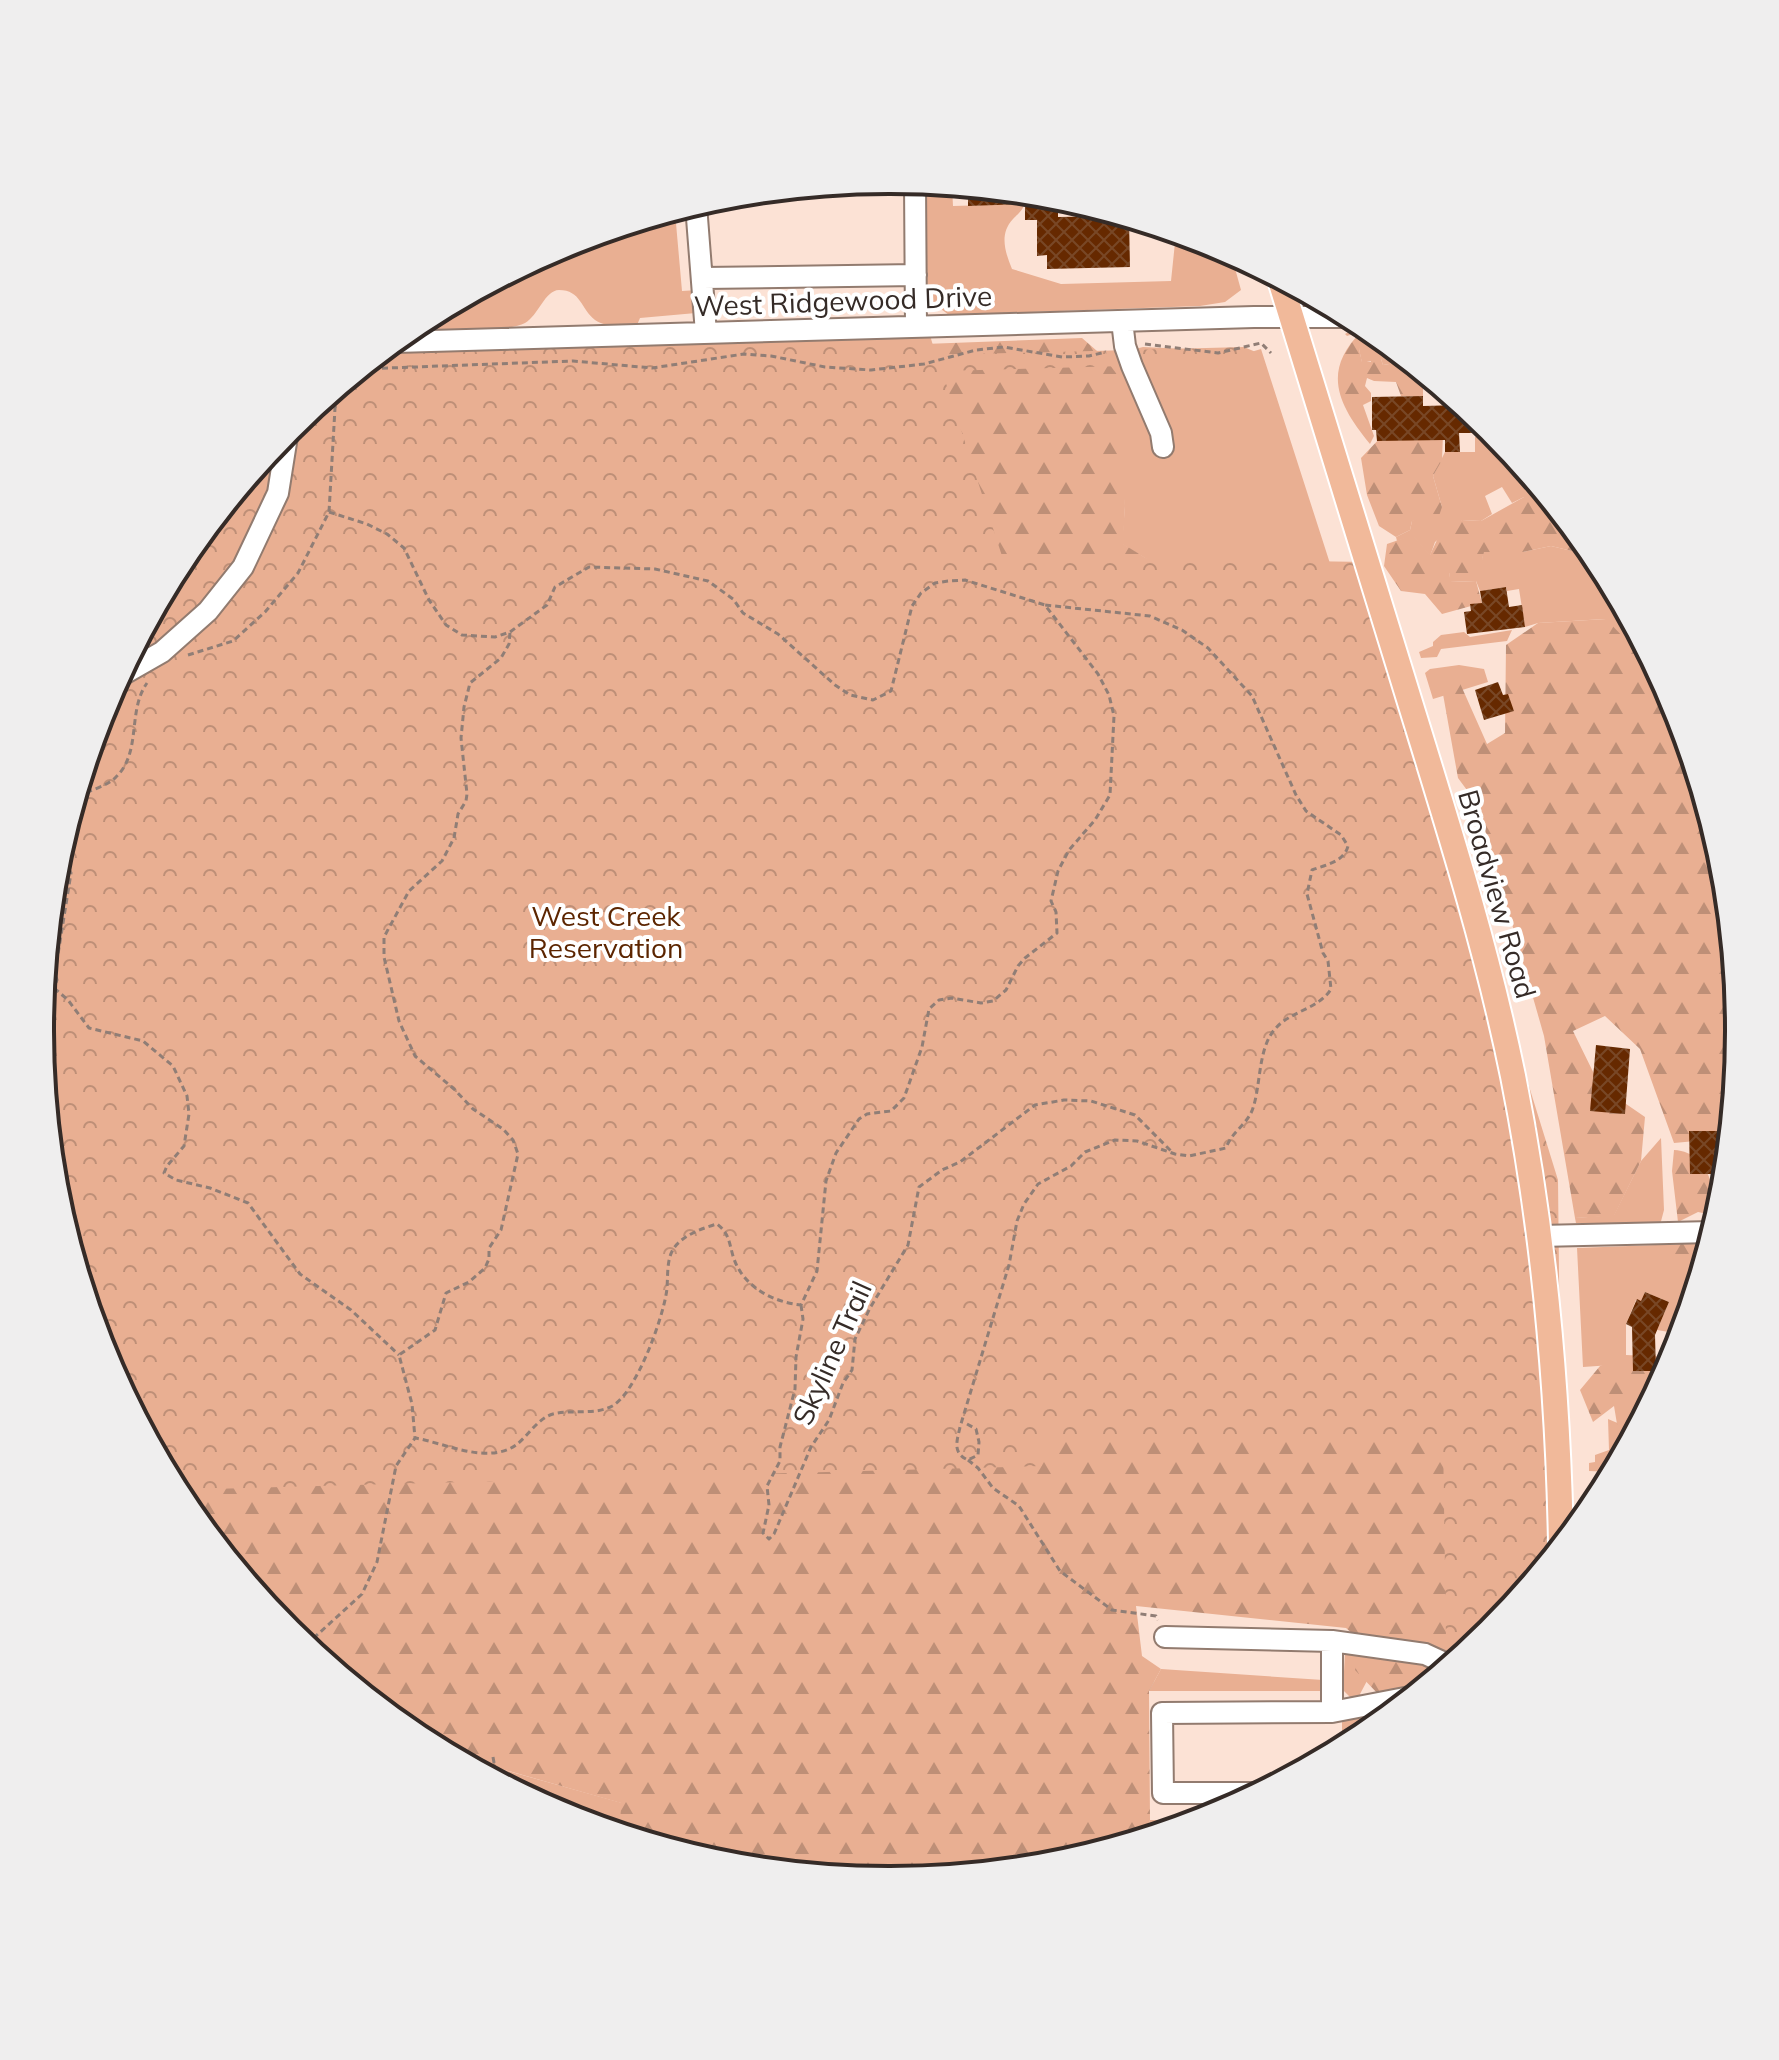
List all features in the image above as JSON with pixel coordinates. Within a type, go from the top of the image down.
[{"type":"main road","name":"Broadview Road","points":[[1284,294],[1486,959],[1515,1089],[1540,1236],[1554,1376],[1560,1527]]},
{"type":"street","points":[[915,195],[916,327]]},
{"type":"street","points":[[697,218],[706,333]]},
{"type":"street","points":[[703,278],[916,275]]},
{"type":"street","name":"West Ridgewood Drive","points":[[416,341],[1324,317]]},
{"type":"street","points":[[1122,321],[1125,346],[1161,433],[1163,447]]},
{"type":"street","points":[[137,666],[162,652],[208,611],[243,567],[278,493],[284,455]]},
{"type":"street","points":[[1540,1236],[1700,1232]]},
{"type":"street","points":[[1165,1637],[1332,1641],[1425,1654],[1438,1660]]},
{"type":"street","points":[[1332,1641],[1332,1712]]},
{"type":"street","points":[[1229,1793],[1163,1793],[1162,1713],[1332,1712],[1386,1702]]},
{"type":"path","points":[[379,368],[573,361],[652,368],[744,354],[825,367],[871,370],[924,364],[986,348],[1015,347],[1073,358],[1125,346],[1153,344],[1218,353],[1261,343],[1271,353]]},
{"type":"path","points":[[329,512],[367,524],[387,534],[404,548],[429,600],[446,625],[454,631],[479,638],[510,632],[529,620],[547,605],[555,587],[589,567],[655,569],[708,581],[733,599],[743,613],[778,634],[835,685],[850,695],[873,700],[891,691],[912,606],[921,593],[935,583],[965,580],[1045,605],[1150,616],[1182,630],[1208,648],[1252,696],[1306,811],[1341,835],[1348,846],[1340,859],[1312,870],[1307,894],[1328,961],[1331,989],[1320,1002],[1297,1013],[1274,1030],[1266,1049],[1254,1107],[1248,1121],[1229,1138],[1226,1148],[1206,1154],[1175,1154],[1137,1141],[1115,1140],[1085,1152],[1071,1166],[1038,1184],[1017,1221],[1009,1265],[956,1448],[960,1457],[978,1468],[993,1488],[1019,1506],[1060,1571],[1112,1610],[1156,1616],[1165,1637]]},
{"type":"path","points":[[415,1438],[448,1447],[486,1452],[503,1450],[517,1444],[527,1432],[552,1414],[583,1413],[613,1405],[635,1380],[659,1323],[666,1294],[668,1265],[674,1248],[693,1233],[708,1227],[720,1225],[729,1237],[740,1273],[759,1291],[778,1301],[801,1305],[817,1271],[826,1181],[836,1153],[859,1119],[900,1106],[922,1047],[929,1009],[933,1004],[952,998],[981,1003],[993,1001],[1006,990],[1025,958],[1055,936],[1058,929],[1051,901],[1058,871],[1069,850],[1107,801],[1112,780],[1114,724],[1109,695],[1084,655],[1045,605]]},
{"type":"path","points":[[399,1355],[435,1330],[446,1293],[469,1282],[485,1268],[489,1248],[501,1230],[518,1161],[513,1140],[503,1129],[473,1109],[415,1056],[399,1021],[384,957],[384,937],[409,891],[442,861],[454,838],[458,814],[467,794],[461,738],[470,683],[501,658],[509,644],[510,632]]},
{"type":"path","points":[[56,974],[70,870]]},
{"type":"path","points":[[55,989],[68,1000],[89,1028],[143,1041],[173,1066],[187,1096],[189,1114],[184,1146],[164,1173],[176,1180],[210,1188],[248,1203],[300,1274],[351,1310],[399,1355],[412,1404],[415,1438],[396,1466],[377,1562],[362,1594],[316,1636]]},
{"type":"path","name":"Skyline Trail","points":[[801,1305],[803,1319],[796,1357],[795,1389],[780,1447],[780,1461],[767,1486],[769,1505],[763,1533],[769,1539],[774,1534],[811,1447],[829,1420],[843,1383],[852,1370],[855,1339],[908,1245],[919,1187],[928,1178],[960,1162],[1035,1105],[1064,1100],[1091,1101],[1135,1115],[1175,1154]]},
{"type":"path","points":[[967,1424],[976,1429],[979,1442],[978,1455],[968,1460]]},
{"type":"path","points":[[493,1757],[495,1766]]},
{"type":"green space","points":[[924,195],[953,197],[953,206],[1024,206],[1006,231],[1006,250],[1012,269],[1061,284],[1171,281],[1175,245],[1235,270],[1241,290],[1225,302],[1200,306],[949,315],[933,303],[927,290]]},
{"type":"green space","points":[[676,222],[682,291],[698,290],[696,313],[640,318],[637,325],[610,325],[599,323],[590,316],[572,293],[559,290],[550,294],[525,323],[486,330],[432,331],[472,306],[570,258]]},
{"type":"green space","name":"West Creek Reservation","points":[[928,329],[936,355],[1244,347],[1258,353],[1265,362],[942,371],[1002,556],[1367,562],[1558,1180],[1562,1525],[1518,1581],[1460,1640],[1446,1640],[1443,1436],[1042,1442],[1042,1466],[192,1490],[140,1400],[118,1350],[98,1299],[70,1193],[61,1139],[54,1030],[61,921],[70,867],[98,761],[118,710],[140,660],[195,566],[261,479],[299,439],[339,402],[413,343]]},
{"type":"green space","points":[[1357,337],[1365,343],[1359,349],[1362,362],[1371,362],[1370,347],[1383,356],[1383,365],[1393,363],[1423,388],[1423,396],[1401,396],[1396,382],[1367,378],[1365,386],[1371,393],[1371,401],[1363,405],[1374,436],[1370,444],[1349,416],[1339,388],[1341,360]]},
{"type":"green space","name":"West Creek Reservation","points":[[1082,338],[1104,357],[1121,380],[1125,506],[1123,544],[1193,587],[1241,579],[1486,1615],[1398,1693],[1380,1696],[1355,1670],[1364,1644],[1346,1628],[1136,1606],[1142,1656],[1161,1669],[1149,1691],[1149,1824],[1106,1837],[999,1858],[890,1866],[780,1858],[673,1837],[620,1821],[621,1803],[500,1769],[425,1725],[381,1693],[299,1621],[261,1581],[195,1494],[140,1400],[118,1350],[98,1299],[70,1193],[61,1139],[54,1030],[58,955],[63,951],[61,921],[73,853],[898,345]]},
{"type":"green space","points":[[1361,340],[1393,363],[1383,365],[1381,359],[1362,363]]},
{"type":"green space","points":[[1143,347],[1251,352],[1261,349],[1335,579],[1193,587],[1122,544],[1125,506],[1104,357]]},
{"type":"green space","points":[[1383,435],[1443,435],[1442,460],[1433,476],[1442,507],[1438,519],[1412,521],[1410,530],[1396,537],[1379,526],[1367,495],[1361,458]]},
{"type":"green space","points":[[1475,437],[1518,479],[1539,505],[1524,497],[1512,503],[1502,487],[1485,496],[1492,514],[1481,521],[1462,520],[1435,542],[1430,556],[1413,536],[1397,541],[1396,537],[1410,530],[1412,521],[1442,507],[1433,476],[1445,452],[1475,452]]},
{"type":"green space","points":[[1524,497],[1532,497],[1573,551],[1551,546],[1523,552],[1484,552],[1482,559],[1501,562],[1496,573],[1449,573],[1451,582],[1476,581],[1482,603],[1442,614],[1425,594],[1401,591],[1384,566],[1387,544],[1413,535],[1430,555],[1444,525],[1462,520],[1481,521]]},
{"type":"green space","points":[[1551,546],[1573,551],[1628,639],[1625,640],[1605,619],[1538,623],[1525,627],[1519,589],[1507,591],[1506,587],[1480,591],[1476,581],[1450,582],[1449,572],[1496,573],[1482,559],[1483,552],[1523,552]]},
{"type":"green space","points":[[1606,619],[1627,638],[1681,761],[1697,814],[1718,921],[1725,1030],[1718,1139],[1674,1143],[1640,1049],[1605,1016],[1573,1031],[1600,1086],[1645,1117],[1641,1161],[1614,1216],[1575,1218],[1544,1036],[1478,805],[1458,778],[1441,683],[1455,672],[1487,744],[1505,733],[1506,645],[1538,623]]},
{"type":"green space","points":[[1512,630],[1507,641],[1441,649],[1437,657],[1421,658],[1419,652],[1433,646],[1441,635],[1464,632],[1470,637]]},
{"type":"green space","points":[[1459,665],[1484,669],[1488,682],[1433,699],[1425,673],[1430,669]]},
{"type":"green space","points":[[1661,1138],[1664,1210],[1660,1225],[1576,1223],[1575,1218],[1614,1215],[1641,1161]]},
{"type":"green space","points":[[1674,1150],[1693,1156],[1702,1164],[1711,1182],[1704,1213],[1698,1212],[1678,1222],[1672,1171]]},
{"type":"green space","points":[[1700,1234],[1690,1268],[1673,1259],[1679,1240]]},
{"type":"green space","points":[[1698,1243],[1668,1332],[1657,1330],[1669,1302],[1645,1292],[1641,1301],[1636,1300],[1626,1324],[1626,1364],[1583,1367],[1577,1248]]},
{"type":"green space","points":[[1626,1355],[1658,1356],[1625,1427],[1617,1424],[1614,1406],[1593,1422],[1580,1390],[1600,1366]]},
{"type":"green space","points":[[1608,1419],[1625,1426],[1598,1471],[1589,1471],[1589,1463],[1595,1462],[1595,1455],[1609,1450]]},
{"type":"green space","points":[[1362,1650],[1368,1679],[1360,1694],[1366,1701],[1355,1702],[1343,1690],[1345,1653]]},
{"type":"green space","points":[[1161,1669],[1323,1680],[1323,1691],[1149,1691]]},
{"type":"green space","points":[[1342,1717],[1365,1717],[1350,1726],[1342,1732]]},
{"type":"green space","points":[[501,1769],[622,1803],[621,1821],[570,1802]]},
{"type":"building","points":[[968,199],[1013,204],[968,206]]},
{"type":"building","points":[[1025,206],[1058,212],[1058,217],[1078,217],[1129,230],[1130,267],[1047,269],[1047,255],[1037,256],[1037,220],[1025,220]]},
{"type":"building","points":[[1423,396],[1423,406],[1444,405],[1474,433],[1459,433],[1460,452],[1445,452],[1445,440],[1377,441],[1376,430],[1372,430],[1372,397]]},
{"type":"building","points":[[1506,587],[1509,607],[1522,605],[1525,627],[1467,634],[1464,612],[1471,611],[1470,604],[1482,603],[1480,591]]},
{"type":"building","points":[[1498,682],[1503,695],[1508,694],[1514,711],[1484,720],[1475,690]]},
{"type":"building","points":[[1596,1045],[1630,1049],[1625,1114],[1590,1111]]},
{"type":"building","points":[[1689,1131],[1719,1131],[1712,1174],[1690,1174]]},
{"type":"building","points":[[1645,1292],[1669,1302],[1655,1335],[1656,1362],[1652,1371],[1633,1371],[1632,1327],[1626,1324],[1637,1299],[1641,1301]]}]
